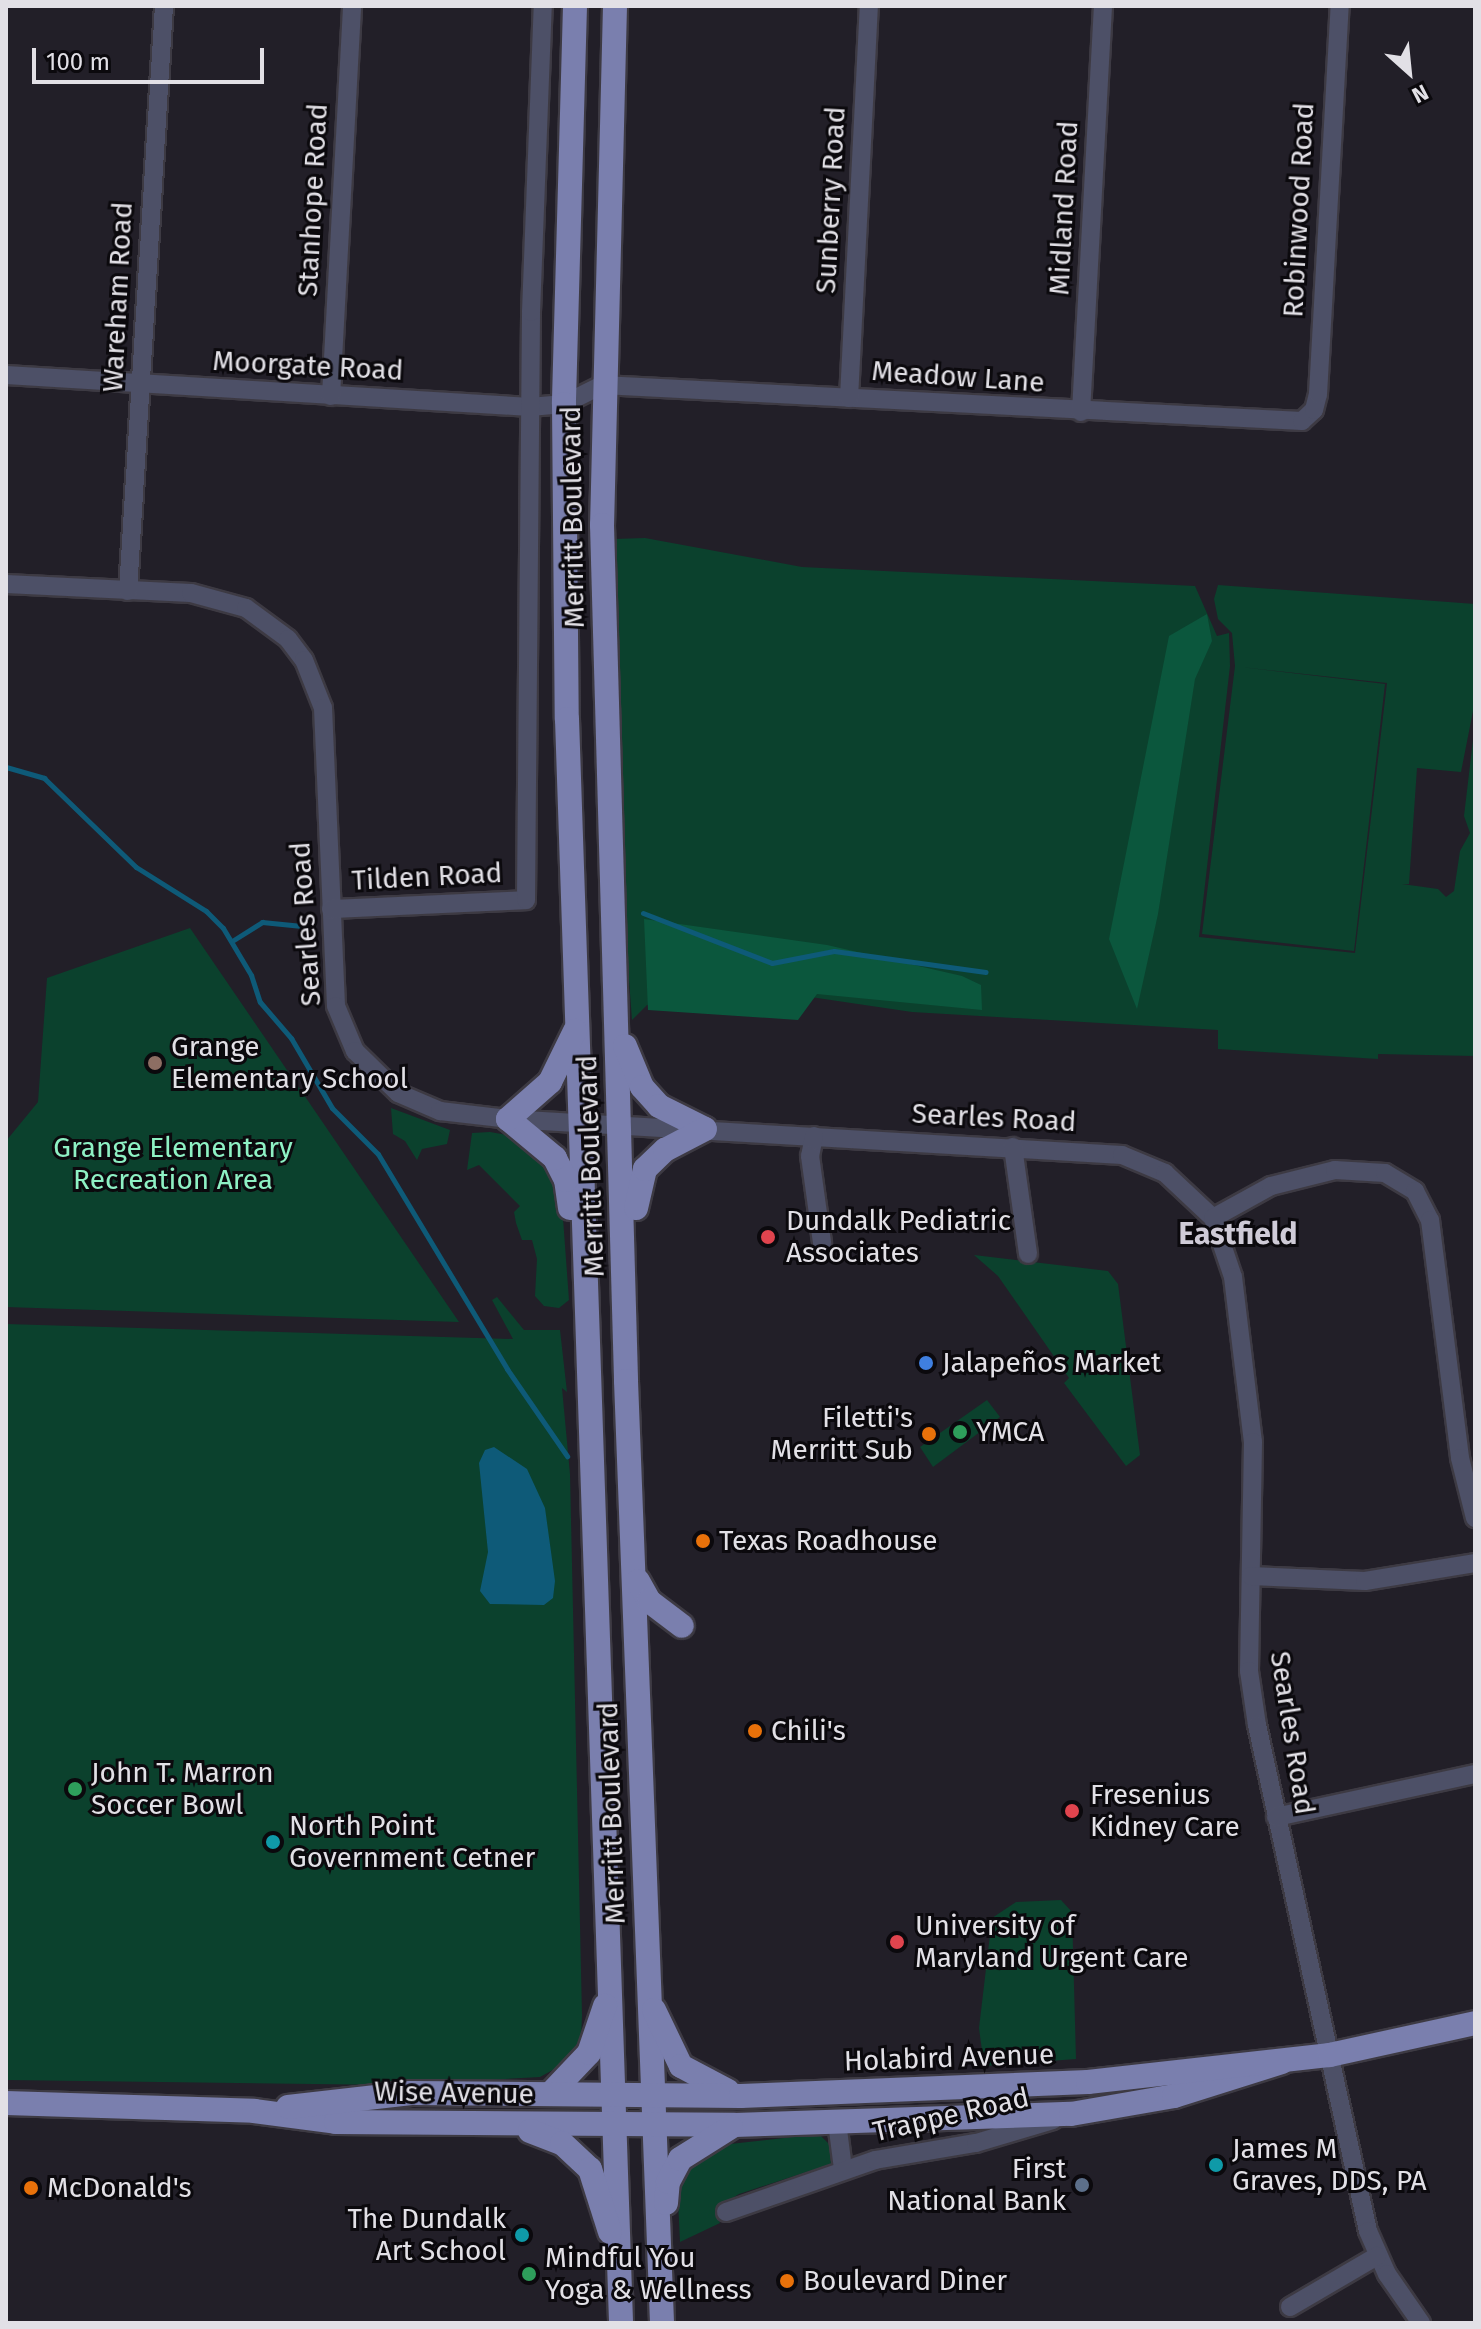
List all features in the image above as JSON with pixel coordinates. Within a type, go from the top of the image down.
[{"type":"main road","name":"Merritt Boulevard","points":[[575,6],[564,404],[579,1124],[616,2093],[621,2323]]},
{"type":"main road","name":"Merritt Boulevard","points":[[615,6],[602,385],[626,1381],[637,1580],[662,2323]]},
{"type":"main road","points":[[578,1024],[550,1082],[508,1119],[539,1141],[561,1169],[569,1199],[572,1255],[586,1278]]},
{"type":"main road","points":[[617,1025],[642,1087],[659,1106],[705,1129]]},
{"type":"main road","points":[[626,1381],[638,1326],[638,1181],[665,1150],[705,1129]]},
{"type":"main road","points":[[637,1580],[649,1601],[682,1626]]},
{"type":"main road","points":[[553,2091],[589,2053],[611,1984]]},
{"type":"main road","points":[[649,1997],[681,2066],[704,2083],[741,2096]]},
{"type":"main road","name":"Holabird Avenue","points":[[616,2093],[741,2096],[1074,2083],[1330,2055],[1475,2023]]},
{"type":"main road","name":"Holabird Avenue","points":[[653,2125],[1071,2114],[1174,2096],[1282,2062]]},
{"type":"main road","name":"Wise Avenue","points":[[254,2111],[411,2093],[616,2093]]},
{"type":"main road","name":"Wise Avenue","points":[[6,2103],[254,2111],[336,2122],[653,2125]]},
{"type":"main road","points":[[488,2124],[547,2135],[582,2159],[596,2181],[618,2265]]},
{"type":"main road","points":[[659,2269],[673,2170],[699,2144],[734,2125]]},
{"type":"main road","points":[[603,2323],[619,2296]]},
{"type":"street","name":"Wareham Road","points":[[128,591],[164,6]]},
{"type":"street","name":"Stanhope Road","points":[[331,396],[352,6]]},
{"type":"street","name":"Merritt Boulevard","points":[[526,900],[530,407],[543,6]]},
{"type":"street","name":"Sunberry Road","points":[[849,398],[869,6]]},
{"type":"street","name":"Midland Road","points":[[1081,412],[1103,6]]},
{"type":"street","name":"Robinwood Road","points":[[1309,415],[1318,394],[1340,6]]},
{"type":"street","name":"Moorgate Road","points":[[6,375],[530,407],[564,404],[602,385]]},
{"type":"street","name":"Meadow Lane","points":[[602,385],[1283,423],[1309,415]]},
{"type":"street","name":"Searles Road","points":[[6,584],[191,593],[246,608],[288,639],[304,660],[323,708],[336,1006],[355,1051],[368,1067],[420,1104],[508,1119],[1098,1152],[1134,1160],[1165,1173],[1213,1218],[1233,1277],[1253,1442],[1249,1671],[1276,1817],[1377,2256],[1421,2323]]},
{"type":"street","name":"Tilden Road","points":[[331,909],[526,900]]},
{"type":"street","points":[[814,1136],[810,1156],[822,1243]]},
{"type":"street","points":[[1013,1147],[1028,1254]]},
{"type":"street","points":[[1213,1218],[1271,1186],[1335,1170],[1385,1173],[1415,1191],[1430,1220],[1460,1458],[1475,1518]]},
{"type":"street","points":[[1251,1576],[1365,1581],[1475,1563]]},
{"type":"street","points":[[1276,1817],[1475,1774]]},
{"type":"street","name":"Trappe Road","points":[[726,2212],[843,2169],[976,2143],[1071,2114]]},
{"type":"street","name":"Trappe Road","points":[[837,2122],[843,2169]]},
{"type":"street","points":[[1290,2307],[1377,2256]]},
{"type":"green space","points":[[645,538],[802,567],[1195,586],[1217,636],[1229,633],[1230,666],[1199,937],[1355,953],[1387,683],[1241,667],[1385,684],[1354,951],[1202,934],[1235,666],[1232,633],[1218,619],[1214,599],[1218,585],[1475,604],[1475,701],[1461,772],[1417,768],[1409,884],[1402,884],[1438,889],[1446,897],[1454,891],[1460,851],[1470,833],[1464,816],[1475,723],[1475,1056],[1378,1054],[1378,1059],[1218,1049],[1218,1030],[912,1012],[797,995],[647,1005],[632,1020],[621,872],[614,539]]},
{"type":"green space","points":[[1207,614],[1212,641],[1195,679],[1158,914],[1137,1009],[1109,939],[1169,636]]},
{"type":"green space","points":[[644,919],[827,945],[962,976],[981,985],[982,1010],[817,994],[798,1020],[648,1010]]},
{"type":"green space","name":"Grange Elementary Recreation Area","points":[[190,928],[459,1322],[6,1307],[6,1141],[38,1102],[47,978]]},
{"type":"green space","points":[[391,1108],[450,1130],[447,1144],[422,1149],[417,1160],[405,1141],[393,1134]]},
{"type":"green space","points":[[490,1132],[524,1138],[541,1149],[561,1191],[569,1300],[559,1308],[544,1306],[535,1296],[537,1259],[532,1240],[522,1240],[516,1223],[514,1212],[520,1206],[479,1165],[467,1170],[472,1133]]},
{"type":"green space","points":[[974,1255],[1108,1271],[1118,1284],[1140,1455],[1126,1466],[1064,1383],[1069,1378],[998,1276]]},
{"type":"green space","points":[[497,1297],[524,1330],[560,1330],[567,1392],[562,1388],[570,1474],[582,2015],[581,2041],[569,2061],[540,2077],[394,2085],[6,2080],[6,1324],[513,1339],[492,1300]]},
{"type":"green space","name":"YMCA","points":[[987,1400],[1000,1417],[933,1467],[920,1447]]},
{"type":"green space","points":[[1061,1900],[1072,1912],[1076,2059],[984,2066],[979,2028],[992,1918],[1016,1902]]},
{"type":"green space","points":[[819,2134],[830,2145],[831,2164],[739,2194],[726,2202],[723,2215],[717,2216],[720,2223],[680,2242],[677,2180],[712,2146]]},
{"type":"water","points":[[494,1447],[527,1469],[545,1508],[555,1581],[553,1598],[544,1605],[490,1604],[480,1591],[488,1552],[479,1463],[485,1450]]},
{"type":"waterway","points":[[6,767],[44,778],[136,867],[206,911],[223,928],[251,975],[260,1002],[291,1038],[332,1108],[378,1154],[507,1369],[567,1456]]},
{"type":"waterway","points":[[643,913],[772,963],[834,951],[986,972]]},
{"type":"waterway","points":[[232,941],[262,922],[302,926]]},
{"type":"place","name":"Grange Elementary School","points":[[155,1063]]},
{"type":"place","name":"Dundalk Pediatric Associates","points":[[768,1237]]},
{"type":"place","name":"Jalapeños Market","points":[[926,1363]]},
{"type":"place","name":"YMCA","points":[[960,1432]]},
{"type":"place","name":"Filetti's Merritt Sub","points":[[929,1434]]},
{"type":"place","name":"Texas Roadhouse","points":[[703,1541]]},
{"type":"place","name":"Chili's","points":[[755,1731]]},
{"type":"place","name":"John T. Marron Soccer Bowl","points":[[75,1789]]},
{"type":"place","name":"Fresenius Kidney Care","points":[[1072,1811]]},
{"type":"place","name":"North Point Government Cetner","points":[[273,1842]]},
{"type":"place","name":"University of Maryland Urgent Care","points":[[897,1942]]},
{"type":"place","name":"James M Graves, DDS, PA","points":[[1216,2165]]},
{"type":"place","name":"First National Bank","points":[[1082,2185]]},
{"type":"place","name":"McDonald's","points":[[31,2188]]},
{"type":"place","name":"The Dundalk Art School","points":[[522,2235]]},
{"type":"place","name":"Mindful You Yoga & Wellness","points":[[529,2274]]},
{"type":"place","name":"Boulevard Diner","points":[[787,2281]]},
{"type":"district","name":"Eastfield","points":[[1238,1234]]}]
